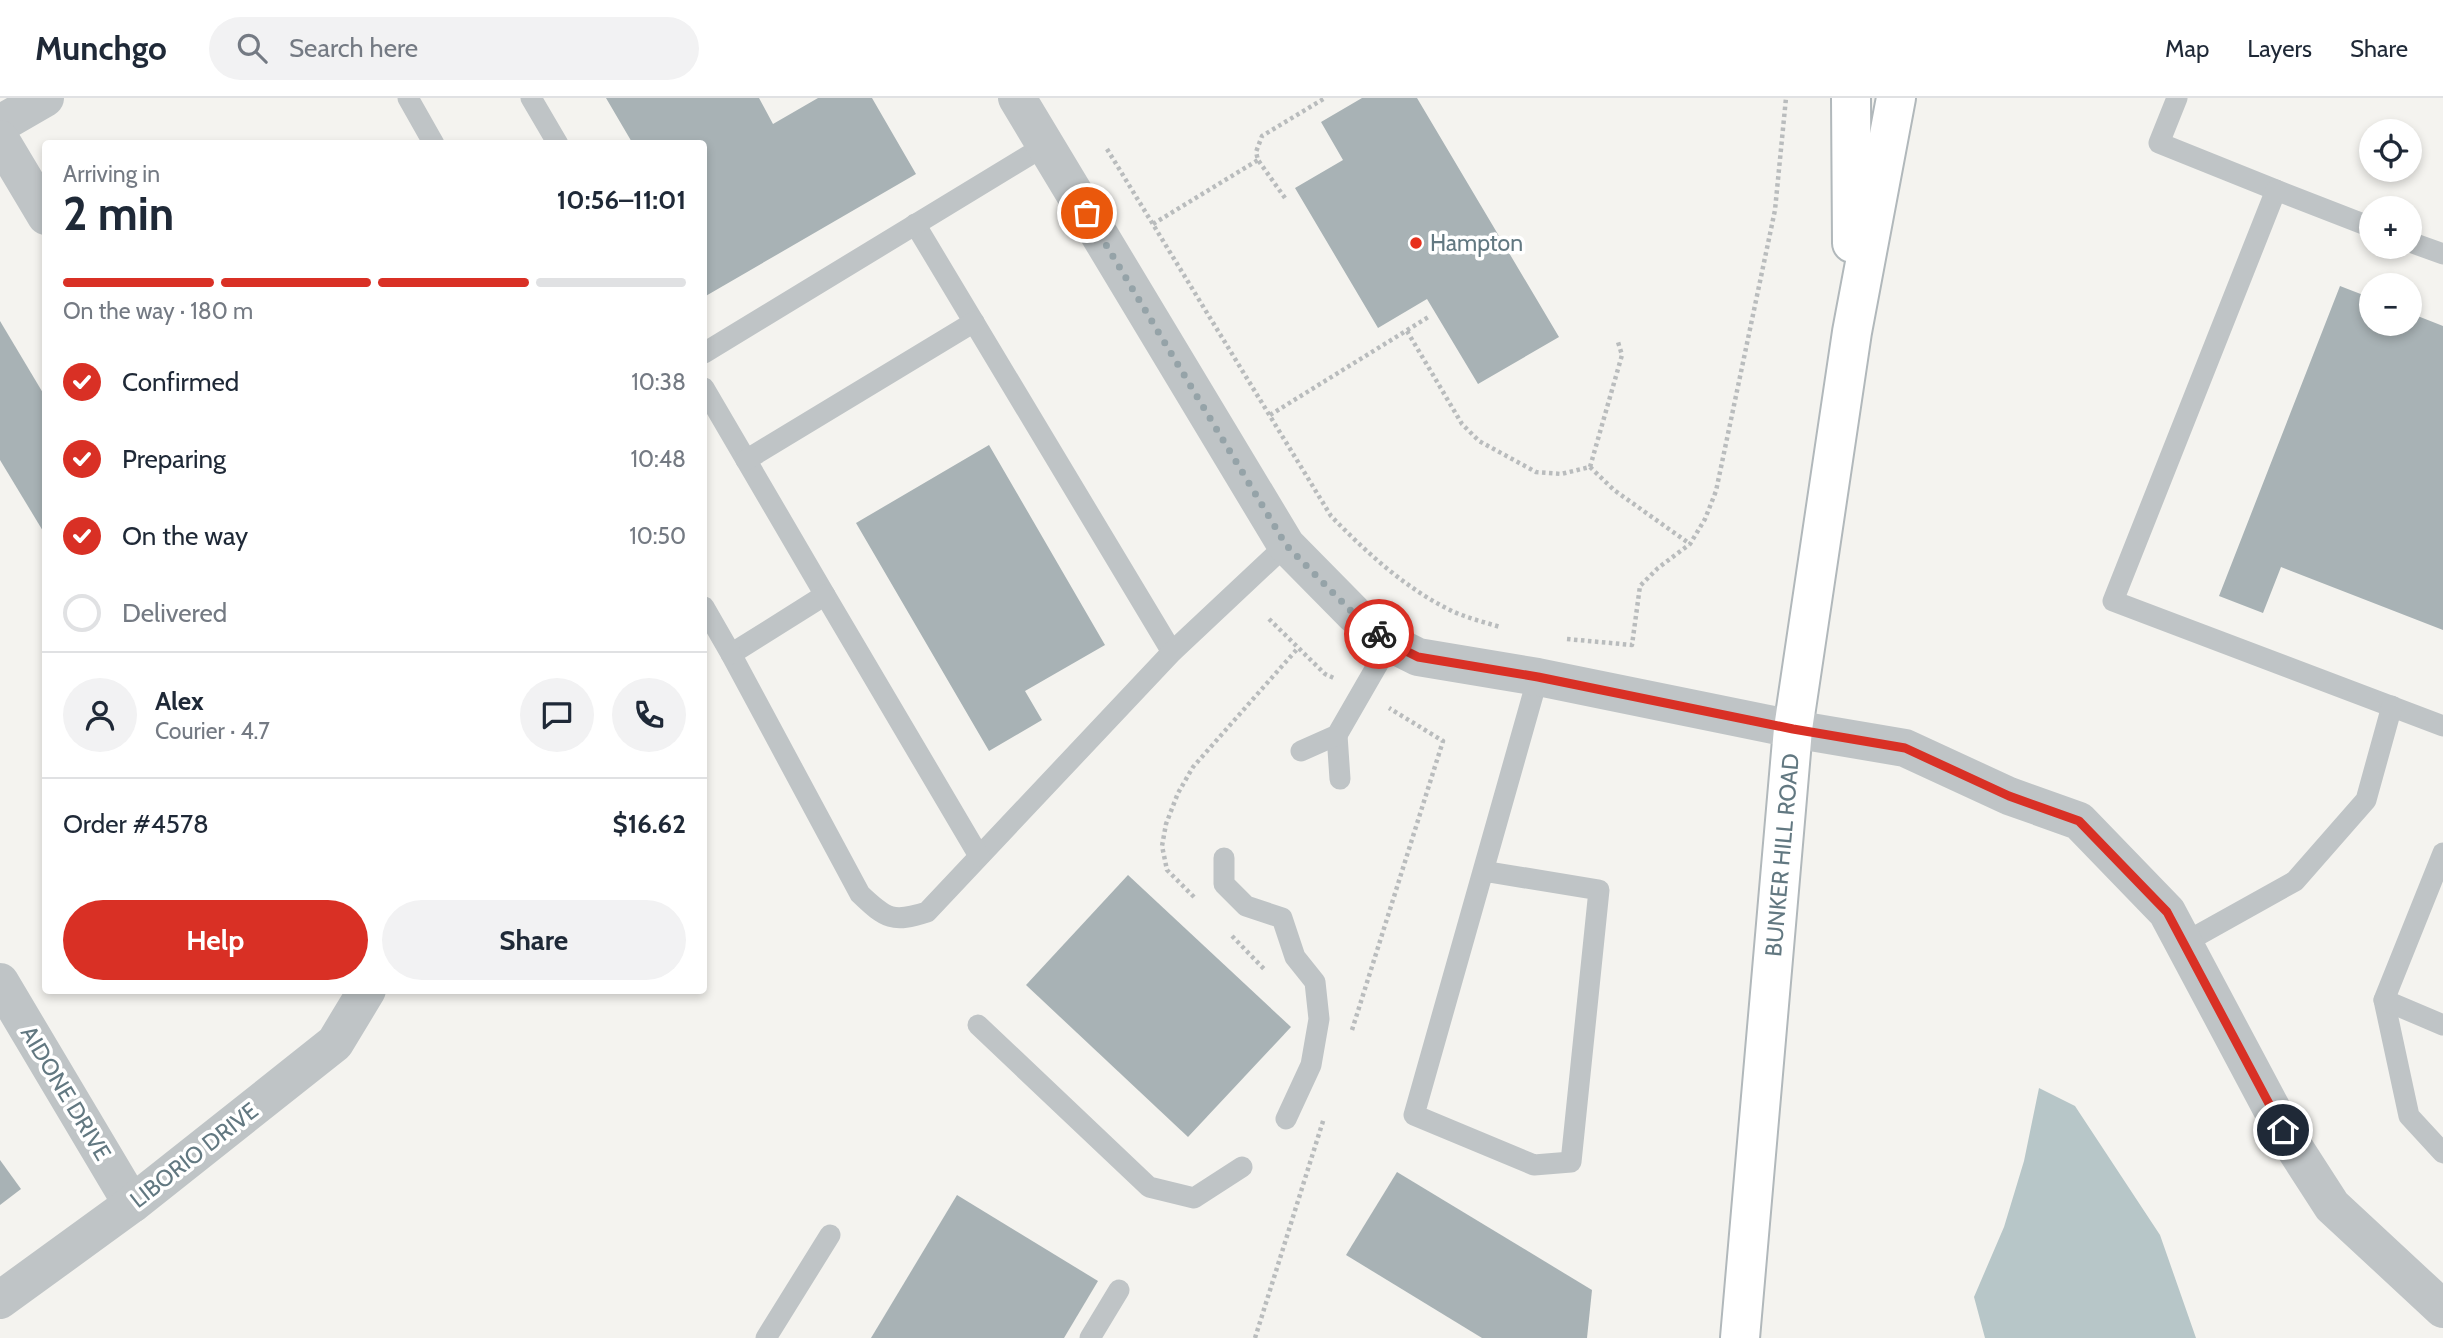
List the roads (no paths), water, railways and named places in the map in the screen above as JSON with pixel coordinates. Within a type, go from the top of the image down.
[{"type":"main road","name":"BUNKER HILL ROAD","points":[[1851,98],[1852,332]]},
{"type":"main road","name":"BUNKER HILL ROAD","points":[[1740,1338],[1793,729],[1852,332],[1896,98]]},
{"type":"street","points":[[0,124],[45,98]]},
{"type":"street","points":[[1017,98],[1286,545],[1354,614],[1390,643],[1418,657],[1538,677],[1793,729],[1905,748],[2009,796],[2079,821],[2167,912],[2283,1130],[2332,1206],[2443,1309],[2428,1338]]},
{"type":"street","points":[[0,139],[42,209]]},
{"type":"street","name":"AIDONE DRIVE","points":[[0,982],[132,1204]]},
{"type":"street","name":"LIBORIO DRIVE","points":[[0,1300],[132,1204],[335,1043],[365,994]]},
{"type":"lane","points":[[408,98],[432,140]]},
{"type":"lane","points":[[531,98],[556,140]]},
{"type":"lane","points":[[2177,98],[2159,143],[2359,222]]},
{"type":"lane","points":[[707,351],[1045,145]]},
{"type":"lane","points":[[2276,190],[2113,601],[2443,726]]},
{"type":"lane","points":[[915,224],[1172,652]]},
{"type":"lane","points":[[2422,246],[2443,254]]},
{"type":"lane","points":[[746,460],[974,322]]},
{"type":"lane","points":[[707,393],[979,856]]},
{"type":"lane","points":[[707,612],[860,894],[878,911],[903,919],[927,912],[1172,652],[1286,545]]},
{"type":"lane","points":[[731,654],[825,595]]},
{"type":"lane","points":[[1301,751],[1336,735],[1390,643]]},
{"type":"lane","points":[[1483,871],[1599,890],[1571,1163],[1534,1165],[1414,1115],[1483,871],[1538,677]]},
{"type":"lane","points":[[2184,943],[2295,881],[2304,871],[2366,800],[2392,706]]},
{"type":"lane","points":[[1336,735],[1340,779]]},
{"type":"lane","points":[[2443,853],[2384,999],[2409,1116],[2443,1153]]},
{"type":"lane","points":[[1224,858],[1224,884],[1246,906],[1282,918],[1295,957],[1315,982],[1318,1019],[1311,1065],[1286,1119]]},
{"type":"lane","points":[[2384,999],[2443,1025]]},
{"type":"lane","points":[[978,1025],[1149,1187],[1194,1198],[1242,1167]]},
{"type":"lane","points":[[766,1338],[830,1235]]},
{"type":"lane","points":[[1090,1338],[1119,1290]]},
{"type":"place","name":"Hampton","points":[[1416,243]]}]
